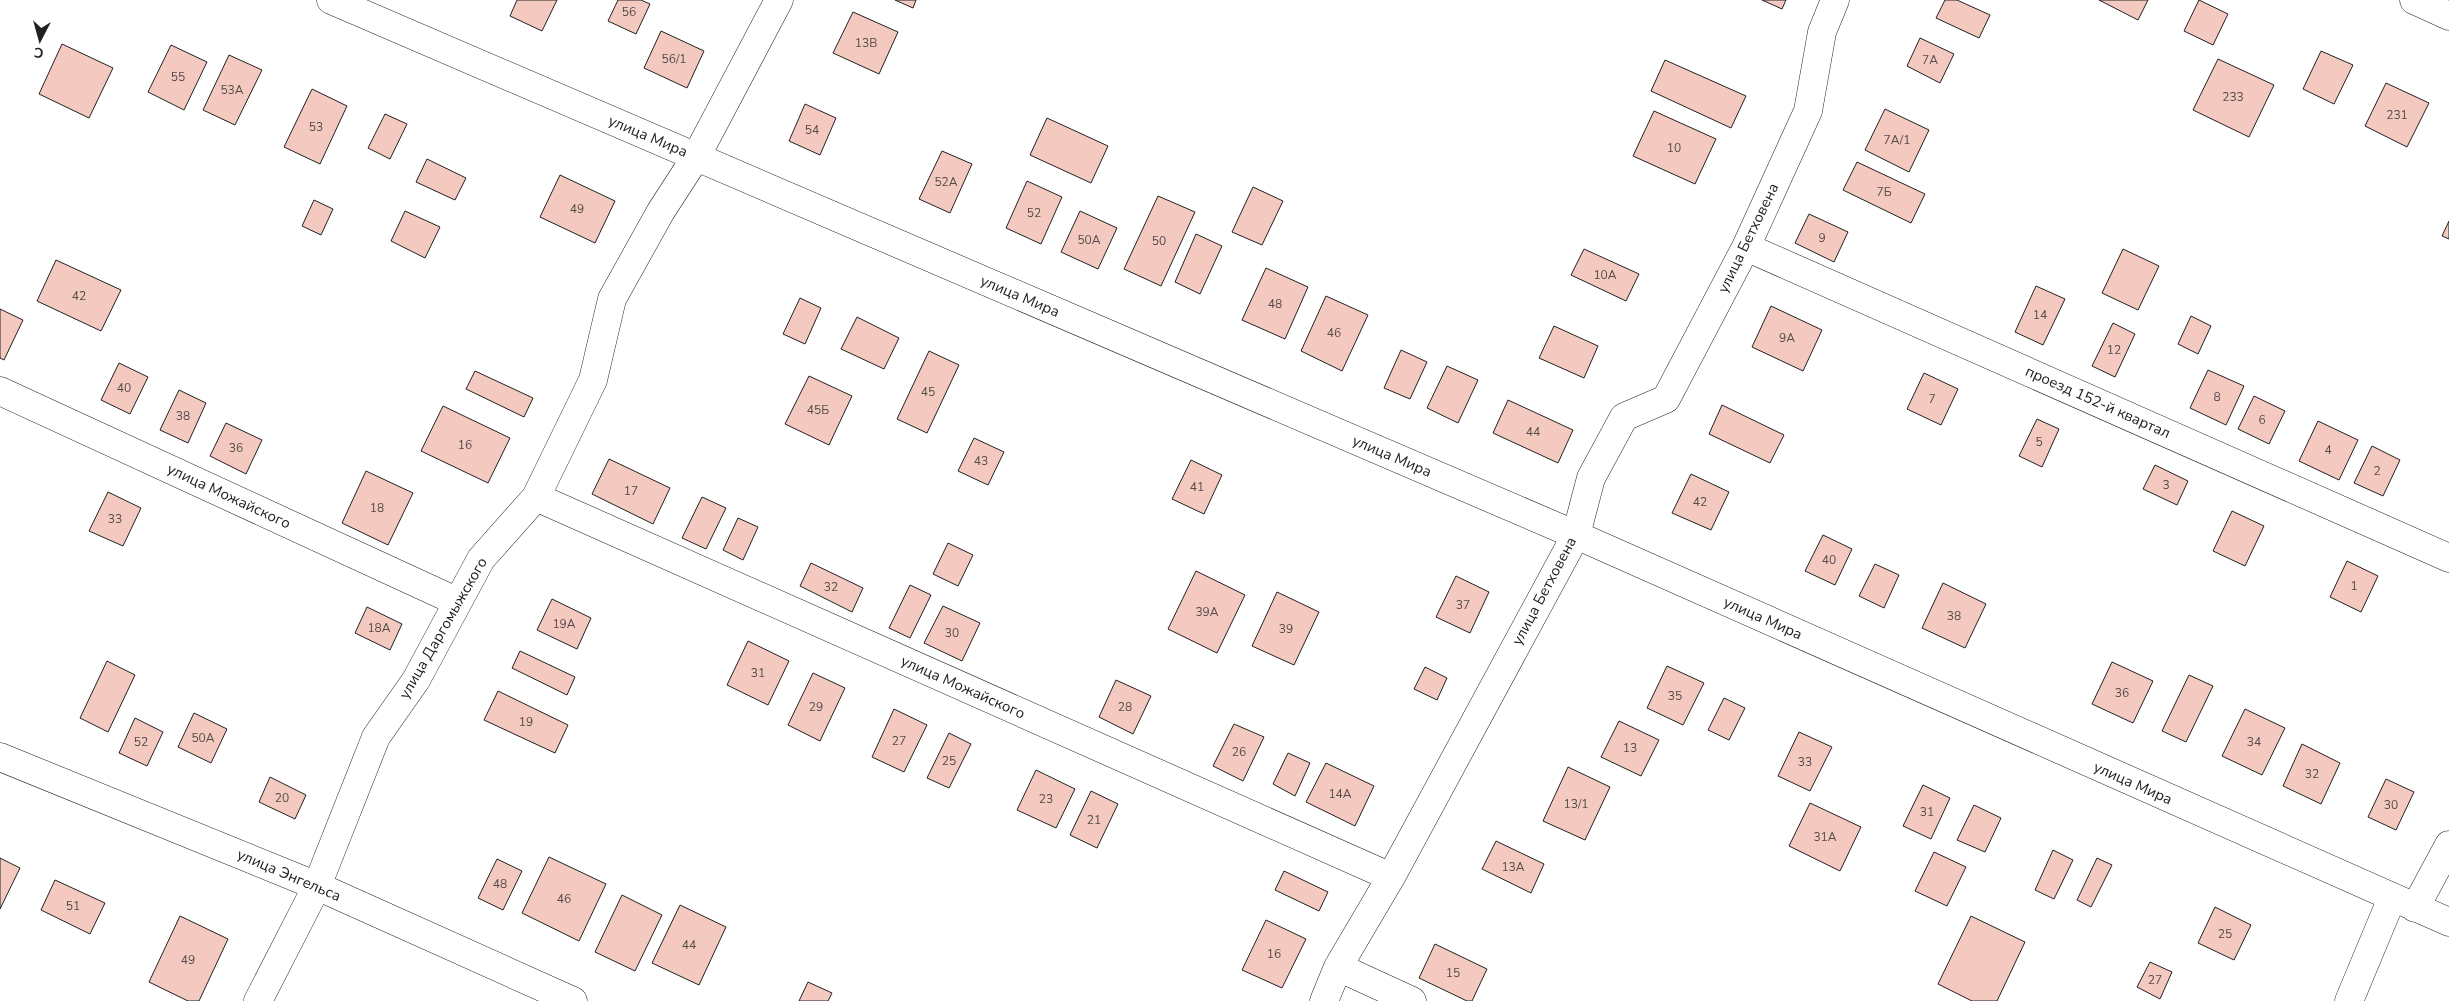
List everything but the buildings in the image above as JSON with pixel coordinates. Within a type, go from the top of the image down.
[{"type":"street","name":"улица Мира","points":[[330,0],[1576,535],[2449,922]]},
{"type":"street","name":"улица Даргомыжского","points":[[258,1001],[318,886],[376,737],[416,680],[482,559],[536,496],[593,380],[612,299],[661,211],[696,157],[779,0]]},
{"type":"street","name":"улица Бетховена","points":[[1324,1001],[1338,967],[1390,876],[1576,535],[1591,478],[1624,416],[1666,399],[1746,247],[1808,111],[1822,32],[1835,0]]},
{"type":"street","points":[[2414,0],[2449,16]]},
{"type":"street","name":"проезд 152-й квартал","points":[[1746,247],[2449,558]]},
{"type":"street","name":"улица Можайского","points":[[0,390],[458,602]]},
{"type":"street","name":"улица Можайского","points":[[536,496],[1390,876]]},
{"type":"street","name":"улица Энгельса","points":[[0,757],[318,886],[573,1001]]},
{"type":"street","points":[[2349,1001],[2404,903],[2449,845]]},
{"type":"street","points":[[1338,967],[1412,1001]]}]
